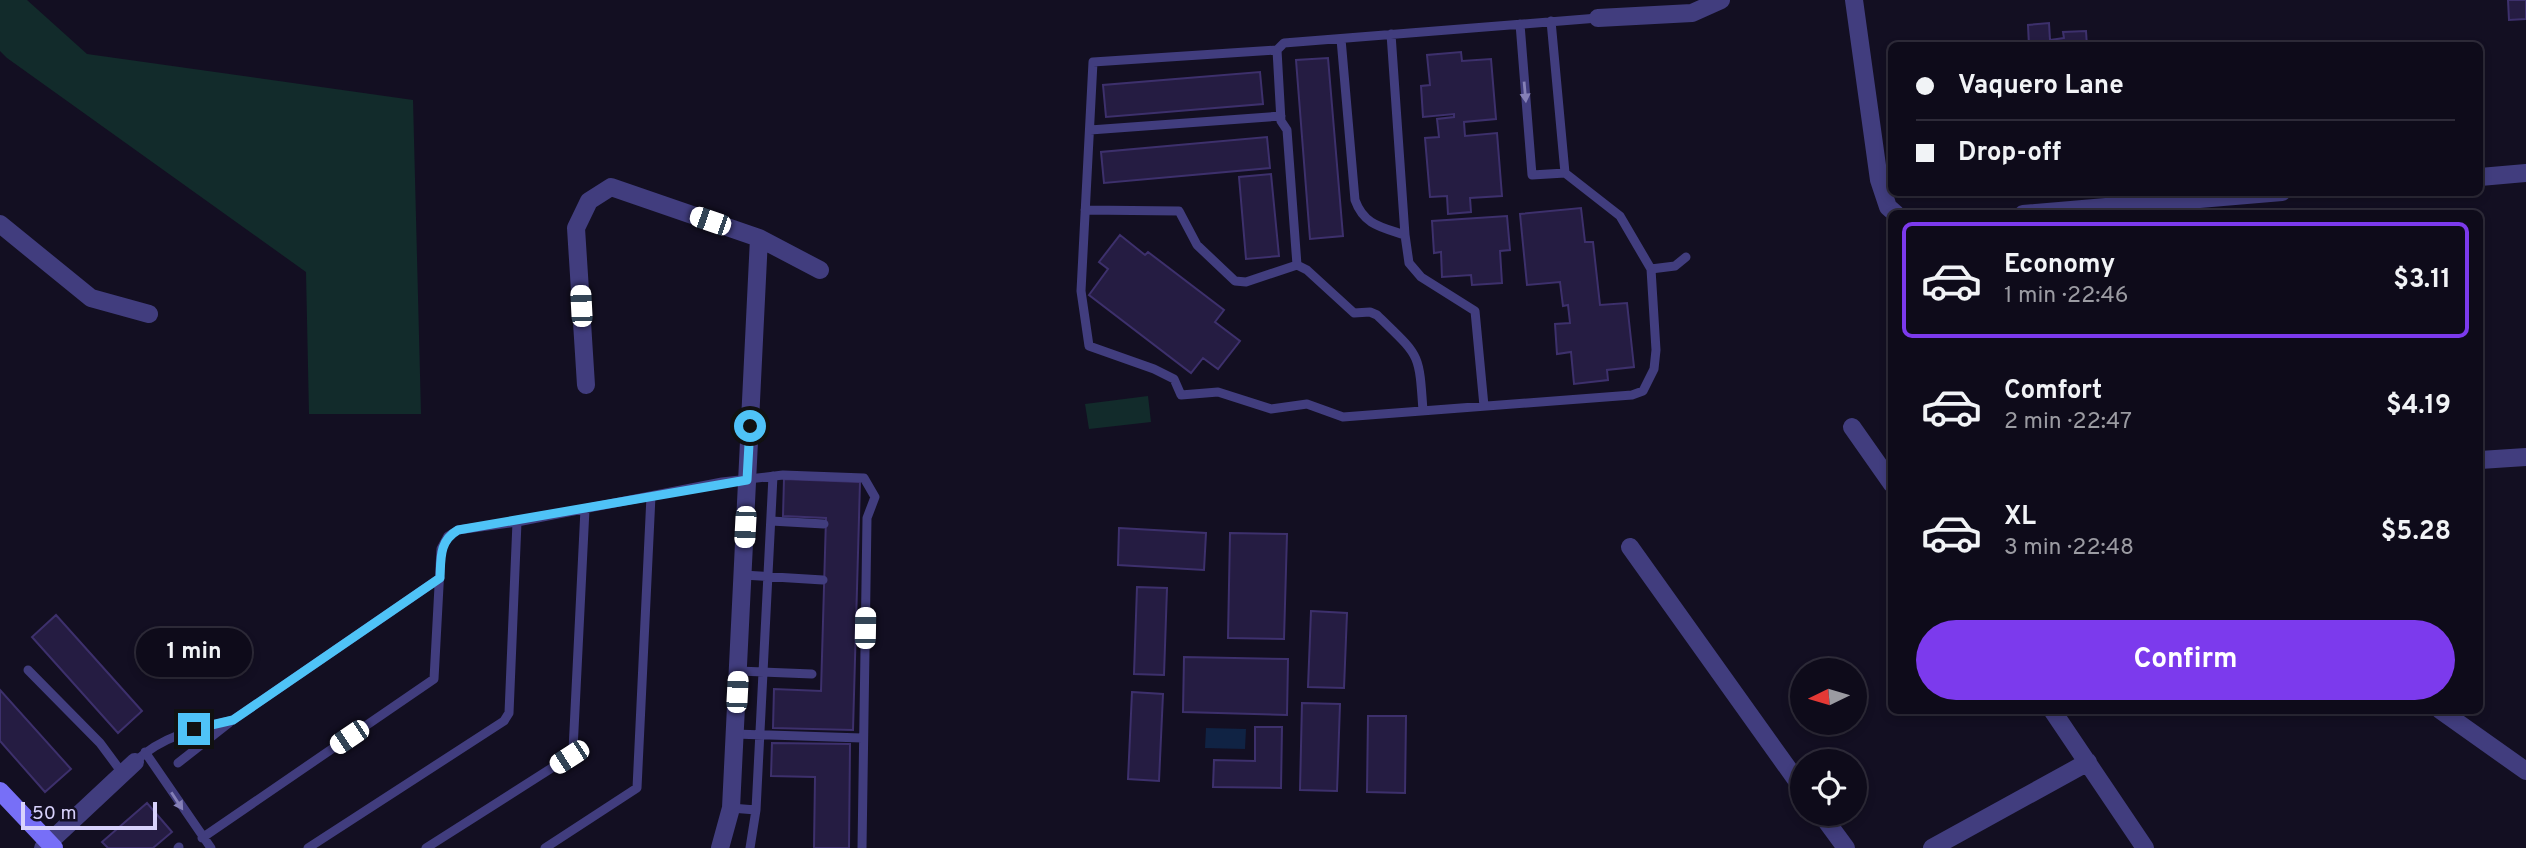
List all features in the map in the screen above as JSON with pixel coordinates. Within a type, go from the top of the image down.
[{"type":"street","points":[[1598,18],[1692,13],[1721,0]]},
{"type":"street","points":[[1854,0],[1879,180],[1891,210]]},
{"type":"street","points":[[2483,177],[2526,173]]},
{"type":"street","points":[[586,385],[576,228],[589,201],[611,187],[759,238],[820,270]]},
{"type":"street","points":[[2070,210],[2235,196]]},
{"type":"street","points":[[0,224],[90,298],[149,314]]},
{"type":"street","points":[[720,848],[731,808],[759,238]]},
{"type":"street","points":[[1852,427],[1888,478]]},
{"type":"street","points":[[2483,460],[2526,457]]},
{"type":"street","points":[[1630,547],[1790,771]]},
{"type":"street","points":[[2055,714],[2146,848]]},
{"type":"street","points":[[2446,714],[2526,771]]},
{"type":"street","points":[[1933,848],[2088,762]]},
{"type":"street","points":[[0,790],[49,846],[134,763]]},
{"type":"street","points":[[1830,826],[1846,848]]},
{"type":"lane","points":[[1520,24],[1532,175],[1565,173],[1620,216],[1651,269],[1656,350],[1654,369],[1643,391],[1632,395],[1343,417],[1307,404],[1271,409],[1219,391],[1181,395],[1174,379],[1089,346],[1081,290],[1093,62],[1277,50],[1284,43],[1391,34],[1520,24],[1551,22],[1598,18]]},
{"type":"lane","points":[[1551,22],[1565,173]]},
{"type":"lane","points":[[1391,34],[1409,263],[1421,277],[1475,311],[1484,406]]},
{"type":"lane","points":[[1341,38],[1355,200],[1360,214],[1370,224],[1405,235]]},
{"type":"lane","points":[[1277,50],[1281,116],[1287,130],[1297,265]]},
{"type":"lane","points":[[1090,130],[1281,116]]},
{"type":"lane","points":[[1085,210],[1179,211],[1196,244],[1235,281],[1246,282],[1297,265],[1307,270],[1354,313],[1370,312],[1377,315],[1416,352],[1420,362],[1423,411]]},
{"type":"lane","points":[[1651,269],[1675,266],[1686,257]]},
{"type":"lane","points":[[750,848],[756,810],[774,477]]},
{"type":"lane","points":[[202,838],[434,678],[441,549],[448,536],[458,530],[517,522],[747,480],[774,477],[864,478],[872,488],[874,497],[867,518],[862,848]]},
{"type":"lane","points":[[545,848],[637,788],[651,496]]},
{"type":"lane","points":[[426,848],[569,757],[573,750],[585,509]]},
{"type":"lane","points":[[771,521],[824,524]]},
{"type":"lane","points":[[308,848],[504,721],[509,713],[517,522]]},
{"type":"lane","points":[[743,575],[823,580]]},
{"type":"lane","points":[[178,763],[233,720],[440,578]]},
{"type":"lane","points":[[28,670],[100,743],[134,763],[211,848]]},
{"type":"lane","points":[[738,671],[812,674]]},
{"type":"lane","points":[[134,763],[194,729],[233,720]]},
{"type":"lane","points":[[735,734],[862,738]]},
{"type":"lane","points":[[731,808],[756,810]]},
{"type":"green space","points":[[0,0],[27,0],[87,54],[413,100],[421,414],[309,414],[306,272],[7,58],[0,51]]},
{"type":"green space","points":[[1148,396],[1151,422],[1089,429],[1085,404]]},
{"type":"water","points":[[1206,728],[1246,729],[1245,749],[1205,748]]},
{"type":"building","points":[[2508,0],[2526,0],[2526,19],[2509,20]]},
{"type":"building","points":[[2049,23],[2050,40],[2064,38],[2063,32],[2086,31],[2087,42],[2029,42],[2028,25]]},
{"type":"building","points":[[1461,52],[1462,61],[1491,59],[1496,119],[1464,122],[1465,136],[1497,133],[1502,196],[1470,198],[1471,212],[1448,214],[1447,196],[1430,197],[1425,138],[1439,137],[1437,119],[1454,117],[1454,114],[1423,117],[1421,86],[1430,85],[1427,55]]},
{"type":"building","points":[[1328,58],[1343,236],[1310,239],[1296,60]]},
{"type":"building","points":[[1260,72],[1263,104],[1106,117],[1103,85]]},
{"type":"building","points":[[1267,137],[1270,168],[1104,183],[1101,152]]},
{"type":"building","points":[[1271,174],[1279,256],[1246,259],[1239,177]]},
{"type":"building","points":[[1581,208],[1585,242],[1593,242],[1600,305],[1627,303],[1634,367],[1607,370],[1608,380],[1574,384],[1571,352],[1557,354],[1555,324],[1570,323],[1568,305],[1563,306],[1560,282],[1527,285],[1520,214]]},
{"type":"building","points":[[1507,216],[1510,250],[1500,251],[1502,283],[1472,285],[1471,275],[1442,277],[1441,252],[1434,253],[1432,221]]},
{"type":"building","points":[[1120,235],[1145,255],[1148,252],[1224,310],[1215,322],[1240,341],[1218,369],[1203,358],[1191,373],[1089,295],[1108,269],[1099,262]]},
{"type":"building","points":[[784,479],[860,482],[853,730],[773,728],[774,689],[821,691],[826,518],[783,516]]},
{"type":"building","points":[[1119,528],[1206,533],[1204,570],[1118,565]]},
{"type":"building","points":[[1230,533],[1287,534],[1284,639],[1228,638]]},
{"type":"building","points":[[1137,587],[1167,588],[1164,675],[1134,674]]},
{"type":"building","points":[[1311,611],[1347,613],[1344,688],[1308,687]]},
{"type":"building","points":[[56,615],[142,711],[118,733],[32,637]]},
{"type":"building","points":[[1184,657],[1288,659],[1287,715],[1183,712]]},
{"type":"building","points":[[0,690],[71,769],[45,792],[0,741]]},
{"type":"building","points":[[1132,692],[1163,694],[1159,781],[1128,779]]},
{"type":"building","points":[[1302,703],[1340,704],[1337,791],[1300,790]]},
{"type":"building","points":[[1368,716],[1406,716],[1405,793],[1367,792]]},
{"type":"building","points":[[1255,727],[1282,727],[1281,788],[1213,787],[1214,760],[1255,761]]},
{"type":"building","points":[[772,743],[850,744],[849,848],[814,848],[815,777],[771,776]]},
{"type":"building","points":[[147,803],[172,832],[153,848],[108,848],[102,842]]},
{"type":"route","points":[[194,729],[233,720],[440,578],[441,549],[448,536],[458,530],[517,522],[722,482],[747,480],[750,426]]}]
